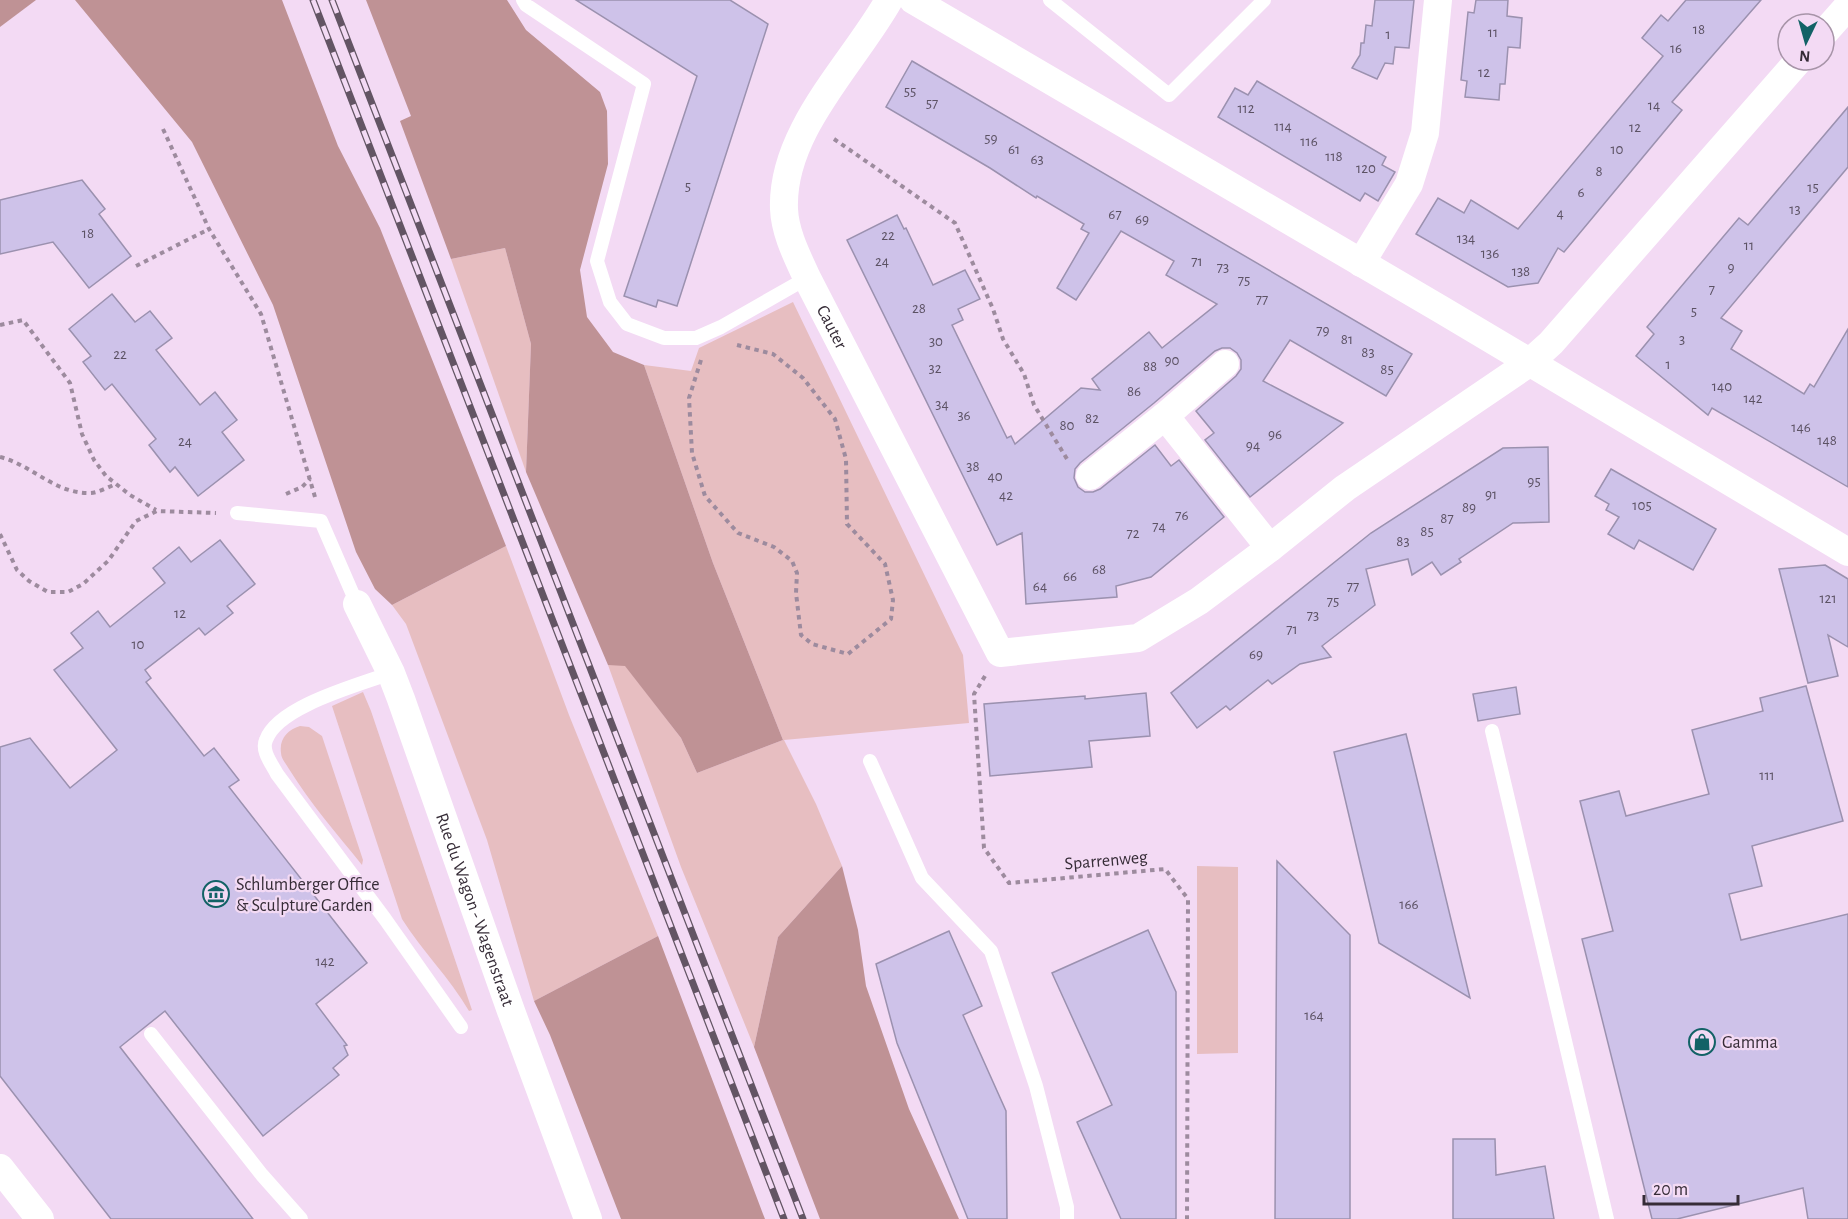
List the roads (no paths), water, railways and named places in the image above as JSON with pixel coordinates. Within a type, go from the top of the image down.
[{"type":"street","name":"Cauter","points":[[890,0],[801,134],[788,167],[785,183],[784,210],[788,235],[807,278],[1000,653],[1138,638],[1199,601],[1270,548]]},
{"type":"street","points":[[913,0],[1848,552]]},
{"type":"street","points":[[1361,263],[1409,184],[1425,133],[1438,0]]},
{"type":"street","points":[[1836,20],[1848,6]]},
{"type":"street","points":[[1165,416],[1270,548],[1345,488],[1529,363],[1551,342],[1788,72]]},
{"type":"street","points":[[1090,476],[1226,364]]},
{"type":"street","name":"Rue du Wagon - Wagenstraat","points":[[357,604],[391,673],[507,1000],[588,1219]]},
{"type":"street","points":[[0,1168],[40,1219]]},
{"type":"lane","points":[[523,0],[526,5],[644,84],[597,261],[610,302],[627,324],[664,338],[696,338],[721,327],[807,278]]},
{"type":"lane","points":[[1050,0],[1170,95],[1264,0]]},
{"type":"lane","points":[[237,513],[321,521]]},
{"type":"lane","points":[[308,529],[321,521]]},
{"type":"lane","points":[[321,521],[357,604]]},
{"type":"lane","points":[[391,673],[318,698],[279,721],[266,740],[265,750],[273,776],[385,919],[461,1027]]},
{"type":"lane","points":[[1492,731],[1607,1219]]},
{"type":"lane","points":[[870,761],[922,878],[991,951],[1036,1086],[1067,1207],[1067,1219]]},
{"type":"lane","points":[[151,1034],[262,1175],[301,1219]]},
{"type":"railway","points":[[313,0],[784,1219]]},
{"type":"railway","points":[[332,0],[803,1219]]},
{"type":"place","name":"Schlumberger Office & Sculpture Garden","points":[[216,894]]},
{"type":"place","name":"Gamma","points":[[1702,1042]]}]
